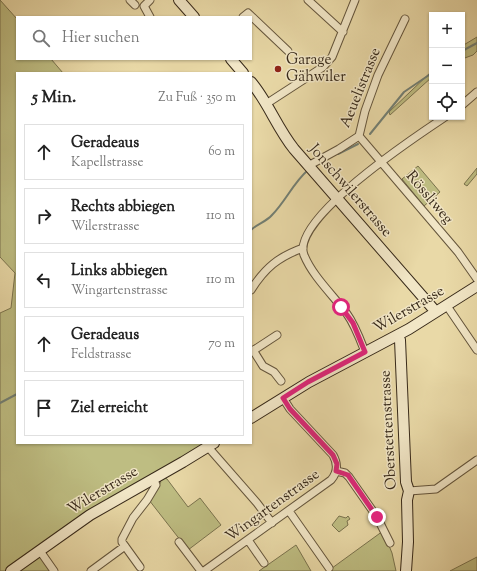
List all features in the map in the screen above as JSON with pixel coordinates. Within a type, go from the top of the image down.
[{"type":"street","points":[[149,16],[144,6],[150,0]]},
{"type":"street","points":[[178,0],[193,16]]},
{"type":"street","points":[[308,0],[343,32]]},
{"type":"street","points":[[266,104],[323,67],[328,62],[332,57],[343,32],[355,0]]},
{"type":"street","points":[[252,17],[288,51]]},
{"type":"street","name":"Aeuelistrasse","points":[[308,166],[359,136],[365,111],[378,75],[405,19]]},
{"type":"street","points":[[232,60],[242,72]]},
{"type":"street","name":"Jonschwilerstrasse","points":[[252,83],[266,104],[280,131],[308,166],[436,312]]},
{"type":"street","points":[[465,102],[477,92]]},
{"type":"street","points":[[365,352],[353,323],[315,275],[304,257],[303,248],[306,237],[312,226],[336,199],[381,161],[441,120]]},
{"type":"street","name":"Rössliweg","points":[[359,136],[458,252],[477,279]]},
{"type":"street","points":[[252,289],[267,268],[303,248]]},
{"type":"street","name":"Wilerstrasse","points":[[252,417],[308,382],[398,335],[477,286]]},
{"type":"street","points":[[447,306],[477,350]]},
{"type":"street","points":[[277,335],[252,351],[263,366],[274,372],[281,382]]},
{"type":"street","name":"Oberstettenstrasse","points":[[398,335],[400,340],[406,482],[409,491],[407,500],[408,542],[406,571]]},
{"type":"street","name":"Wingartenstrasse","points":[[204,571],[331,480],[336,471],[337,464],[333,455],[290,409],[283,398]]},
{"type":"street","points":[[211,445],[272,523]]},
{"type":"street","name":"Wilerstrasse","points":[[11,571],[90,515],[211,445]]},
{"type":"street","points":[[409,491],[436,489],[477,460]]},
{"type":"street","points":[[336,471],[348,475],[377,517],[390,543]]},
{"type":"street","points":[[140,568],[122,542],[122,539],[132,518],[156,485],[154,478]]},
{"type":"street","points":[[289,511],[329,568]]},
{"type":"street","points":[[248,540],[264,563]]},
{"type":"street","points":[[179,542],[201,571]]},
{"type":"street","points":[[92,571],[125,546]]},
{"type":"street","points":[[40,551],[54,571]]},
{"type":"shaded area","points":[[0,0],[16,18],[16,60],[52,60],[62,72],[16,72],[16,444],[205,444],[35,549],[50,571],[0,571],[0,313],[11,308],[15,273],[0,257]]},
{"type":"shaded area","points":[[477,37],[477,51],[473,55],[465,58],[465,44]]},
{"type":"shaded area","points":[[429,74],[429,80],[390,115],[389,112]]},
{"type":"shaded area","points":[[418,166],[440,192],[424,206],[402,179]]},
{"type":"shaded area","points":[[477,168],[477,174],[467,186],[464,184]]},
{"type":"shaded area","points":[[165,478],[188,507],[200,498],[221,525],[188,550],[149,500],[161,482],[160,481]]},
{"type":"shaded area","points":[[339,516],[346,518],[348,516],[350,519],[347,521],[348,525],[339,532],[332,525]]},
{"type":"shaded area","points":[[383,531],[392,553],[396,571],[328,571]]},
{"type":"shaded area","points":[[296,545],[311,571],[259,571]]},
{"type":"shaded area","points":[[477,557],[477,571],[450,571]]},
{"type":"waterway","points":[[465,49],[477,43]]},
{"type":"waterway","points":[[370,134],[404,92],[429,75]]},
{"type":"waterway","points":[[338,154],[358,144]]},
{"type":"waterway","points":[[252,229],[272,215],[308,170]]},
{"type":"waterway","points":[[0,403],[16,395]]},
{"type":"place","name":"Garage Gähwiler","points":[[278,69]]},
{"type":"route","points":[[341,307],[353,323],[365,352],[308,382],[283,398],[290,409],[333,455],[337,464],[336,471],[348,475],[377,517]]}]
